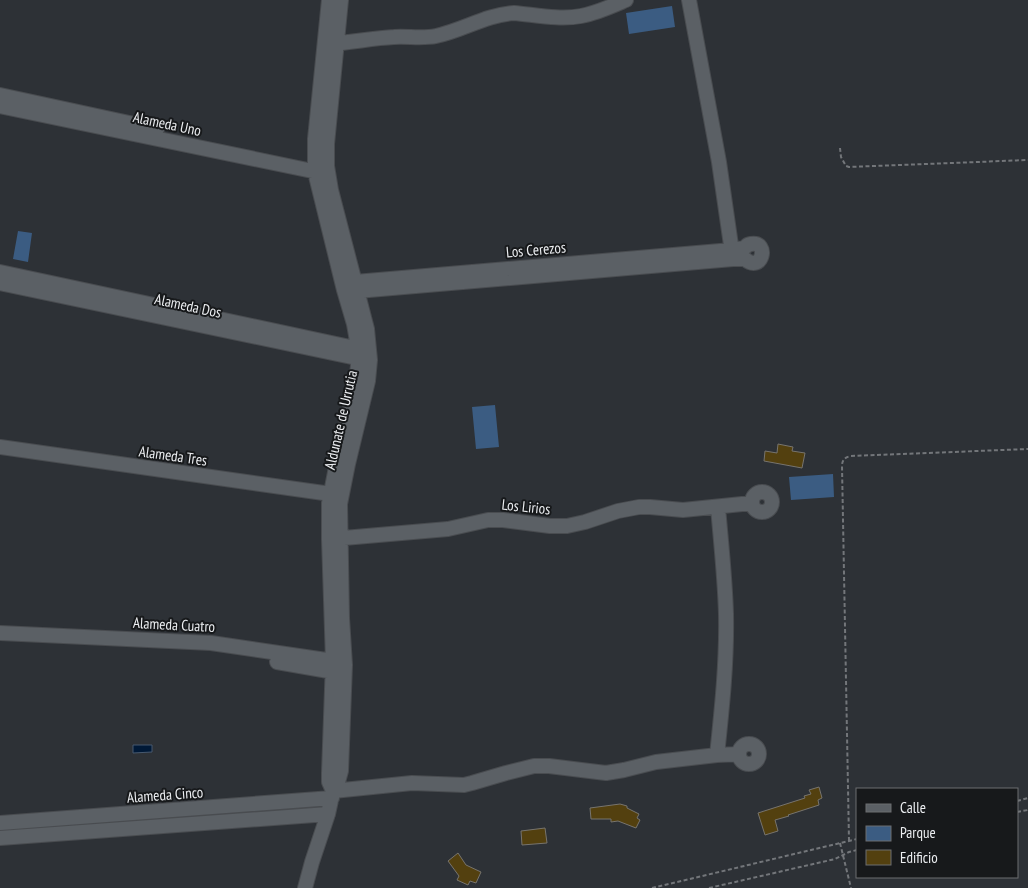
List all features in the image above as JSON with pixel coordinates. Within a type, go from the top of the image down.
[{"type":"street","name":"Aldunate de Urrutia","points":[[329,0],[331,44]]},
{"type":"street","name":"Aldunate de Urrutia","points":[[305,888],[328,814],[332,794],[328,773],[339,668],[334,539],[335,499],[355,387],[364,354],[354,324],[350,287],[321,169],[316,139],[331,44],[341,0]]},
{"type":"street","points":[[331,44],[383,37],[407,36],[422,38],[437,36],[487,18],[505,14],[580,16],[626,0]]},
{"type":"street","name":"Los Cerezos","points":[[350,287],[739,254],[689,0]]},
{"type":"street","name":"Alameda Uno","points":[[0,95],[321,169]]},
{"type":"street","name":"Alameda Uno","points":[[0,106],[321,169]]},
{"type":"street","name":"Alameda Dos","points":[[0,272],[364,354]]},
{"type":"street","name":"Alameda Dos","points":[[0,283],[364,354]]},
{"type":"street","name":"Alameda Tres","points":[[0,448],[335,499]]},
{"type":"street","name":"Alameda Tres","points":[[0,457],[335,499]]},
{"type":"street","name":"Los Lirios","points":[[334,539],[448,529],[488,520],[567,526],[618,511],[640,507],[675,510],[752,503]]},
{"type":"street","points":[[718,507],[725,592],[726,633],[718,755]]},
{"type":"street","name":"Alameda Cuatro","points":[[0,633],[217,643],[339,668]]},
{"type":"street","name":"Alameda Cuatro","points":[[0,642],[209,652],[339,668]]},
{"type":"street","points":[[332,794],[412,783],[464,785],[527,767],[542,765],[597,772],[615,772],[656,762],[739,754]]},
{"type":"street","name":"Alameda Cinco","points":[[0,823],[332,794]]},
{"type":"street","name":"Alameda Cinco","points":[[0,838],[328,814]]},
{"type":"path","points":[[840,148],[844,163],[849,167],[1028,160]]},
{"type":"path","points":[[849,841],[842,463],[845,458],[851,456],[1028,449]]},
{"type":"path","points":[[652,888],[856,839]]},
{"type":"path","points":[[840,843],[851,888]]},
{"type":"path","points":[[710,888],[835,858],[856,850]]},
{"type":"green space","points":[[672,6],[675,27],[629,34],[626,13]]},
{"type":"green space","points":[[18,231],[32,233],[28,262],[13,259]]},
{"type":"green space","points":[[495,405],[499,447],[476,449],[472,407]]},
{"type":"green space","points":[[833,474],[834,497],[791,500],[789,477]]},
{"type":"shaded area","points":[[133,745],[152,745],[152,752],[133,753]]},
{"type":"building","points":[[778,444],[793,447],[792,451],[805,453],[802,468],[764,461],[765,451],[777,453]]},
{"type":"building","points":[[819,787],[822,798],[818,800],[819,805],[775,820],[778,831],[765,835],[758,813],[805,798],[804,796],[811,794],[809,790]]},
{"type":"building","points":[[620,804],[639,814],[637,818],[640,820],[636,828],[618,821],[611,822],[611,819],[591,819],[590,808]]},
{"type":"building","points":[[545,828],[547,843],[522,845],[521,831]]},
{"type":"building","points":[[458,853],[466,865],[481,872],[476,883],[470,881],[468,885],[457,880],[459,876],[448,861]]}]
